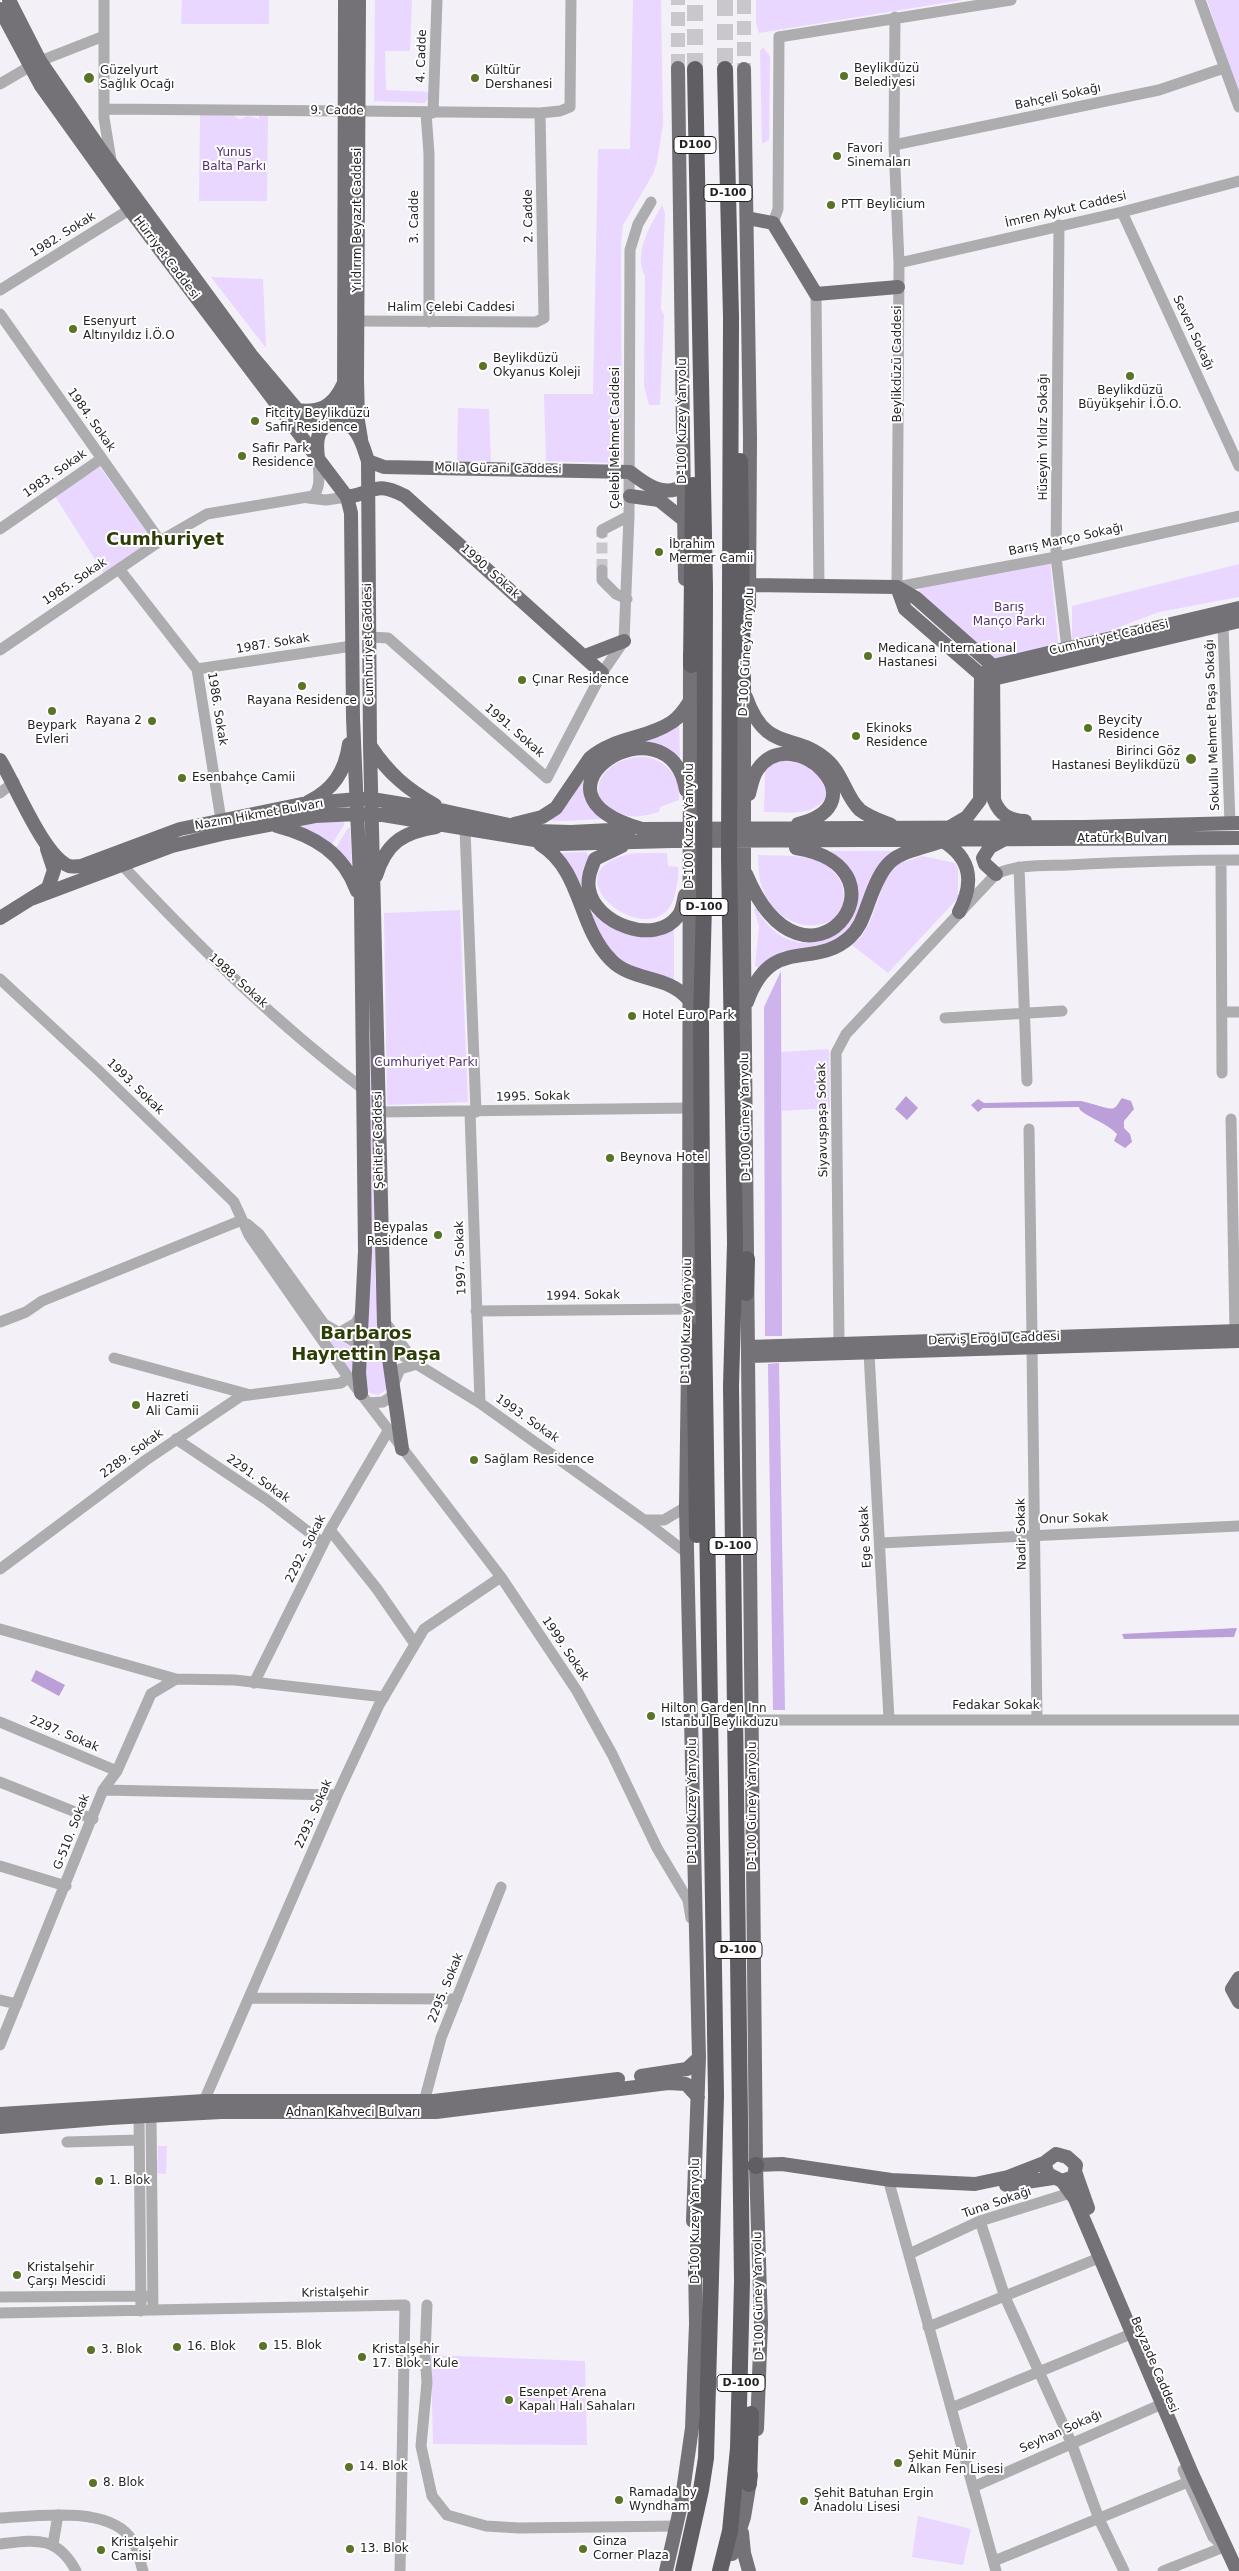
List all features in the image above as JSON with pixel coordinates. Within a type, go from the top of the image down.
[{"type":"highway","name":"D-100","points":[[711,2571],[742,2485],[740,2423],[742,2281],[732,1472],[732,1386],[736,1243],[729,856],[731,317],[725,68]]},
{"type":"highway","name":"D100","points":[[695,69],[696,220]]},
{"type":"highway","name":"D-100","points":[[683,2571],[701,2490],[709,2419],[716,2115],[701,1029],[704,896],[705,569],[696,220]]},
{"type":"highway","points":[[691,665],[693,599],[690,282],[696,220]]},
{"type":"highway","points":[[731,317],[739,444],[743,688]]},
{"type":"highway","points":[[732,1472],[738,1435],[747,1259]]},
{"type":"highway","points":[[690,1330],[695,1386],[698,1555],[708,1594]]},
{"type":"highway","points":[[696,2273],[710,2069],[715,2035]]},
{"type":"highway","points":[[720,2571],[742,2485]]},
{"type":"main road","name":"Hürriyet Caddesi","points":[[9,0],[35,64],[87,129],[113,166],[135,206],[251,355],[306,420],[316,423],[337,421],[348,424],[361,440]]},
{"type":"main road","name":"Yıldırım Beyazıt Caddesi","points":[[345,0],[351,111],[358,421],[361,440],[368,461]]},
{"type":"main road","name":"Yıldırım Beyazıt Caddesi","points":[[318,459],[316,438],[320,430],[339,415],[344,405],[351,111],[359,0]]},
{"type":"main road","name":"Hürriyet Caddesi","points":[[0,9],[35,64],[135,206],[347,498]]},
{"type":"main road","name":"D-100 Kuzey Yanyolu","points":[[664,2569],[676,2526],[686,2478],[692,2428],[696,2273],[693,2249],[694,2193],[699,2058],[694,1935],[692,1706],[686,1507],[690,1330],[688,999],[691,665],[686,613],[683,486],[678,68]]},
{"type":"main road","name":"D-100 Güney Yanyolu","points":[[726,2571],[744,2517],[742,2485],[758,2421],[760,2362],[760,2165],[743,868],[743,688],[750,585],[744,69]]},
{"type":"main road","points":[[747,218],[773,223],[816,294],[898,288]]},
{"type":"main road","points":[[296,410],[316,411],[324,408],[339,394],[344,384]]},
{"type":"main road","name":"Molla Gürani Caddesi","points":[[368,461],[384,467],[630,472]]},
{"type":"main road","name":"Cumhuriyet Caddesi","points":[[368,461],[370,489],[367,508],[372,799]]},
{"type":"main road","points":[[630,472],[644,483],[660,490],[673,490],[683,486]]},
{"type":"main road","points":[[347,498],[363,494],[370,489]]},
{"type":"main road","name":"1990. Sokak","points":[[370,489],[391,489],[405,496],[586,656],[602,673]]},
{"type":"main road","points":[[630,496],[659,500],[684,520]]},
{"type":"main road","name":"Cumhuriyet Caddesi","points":[[347,498],[352,513],[353,718],[357,807]]},
{"type":"main road","points":[[750,585],[897,587]]},
{"type":"main road","name":"Beylikdüzü Caddesi","points":[[897,587],[905,609],[989,674]]},
{"type":"main road","name":"Cumhuriyet Caddesi","points":[[989,674],[1223,618],[1239,608]]},
{"type":"main road","name":"Cumhuriyet Caddesi","points":[[1223,618],[1239,621]]},
{"type":"main road","points":[[586,656],[624,641]]},
{"type":"main road","points":[[989,674],[993,789],[994,800],[999,810],[1013,820],[1061,822],[1084,827]]},
{"type":"main road","points":[[950,828],[967,817],[980,800],[989,674]]},
{"type":"main road","points":[[743,688],[753,714],[770,734],[820,755],[839,775],[859,808],[896,828]]},
{"type":"main road","points":[[511,825],[550,813],[563,802],[584,766],[598,752],[620,741],[650,732],[672,722],[690,701]]},
{"type":"main road","points":[[302,804],[320,796],[335,784],[348,756],[353,718]]},
{"type":"main road","points":[[370,746],[382,764],[412,792],[444,810]]},
{"type":"main road","points":[[642,829],[610,818],[596,804],[592,796],[591,782],[596,768],[602,761],[615,754],[640,749],[653,750],[666,756],[681,772],[691,810]]},
{"type":"main road","points":[[744,809],[755,774],[765,762],[789,754],[808,758],[825,772],[831,781],[834,796],[832,803],[822,813],[803,823],[785,827]]},
{"type":"main road","name":"Nazım Hikmet Bulvarı","points":[[0,760],[14,782],[46,846],[65,863],[81,866],[158,836],[221,820],[302,804],[357,807],[372,814],[447,825],[537,842],[628,844],[670,841],[771,841]]},
{"type":"main road","name":"Nazım Hikmet Bulvarı","points":[[31,899],[172,846],[226,832],[274,825],[357,807],[372,799],[444,810],[552,832],[785,827]]},
{"type":"main road","name":"Şehitler Caddesi","points":[[372,799],[384,1321],[402,1449]]},
{"type":"main road","name":"Şehitler Caddesi","points":[[357,807],[361,902],[365,1251],[359,1373],[365,1398]]},
{"type":"main road","name":"Atatürk Bulvarı","points":[[1084,827],[1235,824]]},
{"type":"main road","points":[[274,825],[300,832],[331,850],[348,870],[361,902]]},
{"type":"main road","points":[[374,884],[382,860],[396,841],[413,832],[447,825]]},
{"type":"main road","points":[[785,827],[1084,827]]},
{"type":"main road","name":"Atatürk Bulvarı","points":[[943,841],[1239,838]]},
{"type":"main road","points":[[996,874],[985,864],[983,858],[990,847],[1004,839]]},
{"type":"main road","points":[[743,868],[771,918],[787,929],[801,935],[816,936],[827,933],[840,925],[849,911],[852,895],[848,876],[839,866],[817,853],[771,841]]},
{"type":"main road","points":[[771,841],[943,841],[956,849],[965,861],[966,898],[959,912]]},
{"type":"main road","points":[[745,1007],[759,978],[776,962],[789,957],[830,950],[850,937],[862,921],[875,882],[884,866],[907,852],[943,841]]},
{"type":"main road","points":[[537,842],[552,853],[565,868],[597,941],[611,960],[626,971],[674,987],[688,999]]},
{"type":"main road","points":[[628,844],[595,859],[589,877],[589,890],[593,901],[608,917],[620,924],[646,930],[656,929],[674,920],[682,907],[689,877]]},
{"type":"main road","points":[[0,918],[48,888],[54,870],[46,846]]},
{"type":"main road","name":"Derviş Eroğlu Caddesi","points":[[749,1351],[1237,1336]]},
{"type":"main road","points":[[1236,1984],[1239,2002]]},
{"type":"main road","name":"Adnan Kahveci Bulvarı","points":[[423,2107],[677,2072],[690,2068],[699,2058]]},
{"type":"main road","name":"Adnan Kahveci Bulvarı","points":[[0,2114],[205,2107],[423,2107],[668,2083],[686,2084],[698,2097]]},
{"type":"main road","name":"Adnan Kahveci Bulvarı","points":[[0,2127],[145,2116],[205,2107]]},
{"type":"main road","points":[[891,2183],[975,2184],[1008,2178],[1044,2163],[1050,2156],[1061,2154],[1073,2162],[1082,2193],[1208,2503]]},
{"type":"main road","points":[[1044,2163],[1048,2174],[1063,2186],[1159,2405],[1228,2545],[1237,2571]]},
{"type":"main road","points":[[760,2165],[891,2183],[975,2188],[1063,2186],[1076,2174]]},
{"type":"main road","points":[[744,2517],[743,2547],[749,2571]]},
{"type":"main road","points":[[1228,2545],[1239,2557]]},
{"type":"street","points":[[104,0],[104,113],[107,146],[113,166]]},
{"type":"street","name":"4. Cadde","points":[[430,113],[437,0]]},
{"type":"street","name":"9. Cadde","points":[[104,113],[560,112],[570,107],[571,0]]},
{"type":"street","points":[[773,223],[779,202],[779,37],[1011,0]]},
{"type":"street","points":[[1200,0],[1239,108]]},
{"type":"street","name":"Beylikdüzü Caddesi","points":[[895,17],[894,145],[899,263],[897,587]]},
{"type":"street","points":[[0,84],[35,64],[104,36]]},
{"type":"street","name":"Bahçeli Sokağı","points":[[894,145],[1159,90],[1224,68]]},
{"type":"street","points":[[87,129],[94,132],[101,130],[104,113]]},
{"type":"street","name":"3. Cadde","points":[[429,322],[430,113]]},
{"type":"street","name":"2. Cadde","points":[[540,113],[544,318]]},
{"type":"street","name":"İmren Aykut Caddesi","points":[[899,263],[1122,212],[1239,180]]},
{"type":"street","name":"Çelebi Mehmet Caddesi","points":[[624,641],[630,516],[630,250],[638,224],[651,202]]},
{"type":"street","name":"1982. Sokak","points":[[0,290],[135,206]]},
{"type":"street","name":"Seven Sokağı","points":[[1122,212],[1239,466]]},
{"type":"street","name":"Hüseyin Yıldız Sokağı","points":[[1059,225],[1056,556],[1068,655]]},
{"type":"street","points":[[816,294],[819,587]]},
{"type":"street","name":"1984. Sokak","points":[[0,314],[160,541]]},
{"type":"street","name":"Halim Çelebi Caddesi","points":[[357,321],[536,322],[544,318]]},
{"type":"street","name":"1983. Sokak","points":[[0,529],[102,459]]},
{"type":"street","points":[[308,498],[318,492],[318,459]]},
{"type":"street","name":"1985. Sokak","points":[[0,650],[160,541],[207,514],[308,498],[326,500],[347,498]]},
{"type":"street","points":[[602,533],[602,530],[630,516]]},
{"type":"street","name":"Barış Manço Sokağı","points":[[897,587],[1056,556],[1239,516]]},
{"type":"street","name":"1986. Sokak","points":[[119,569],[197,669],[221,820]]},
{"type":"street","points":[[602,570],[602,580],[616,594],[627,599]]},
{"type":"street","name":"Sokullu Mehmet Paşa Sokağı","points":[[1223,618],[1235,824]]},
{"type":"street","name":"1991. Sokak","points":[[370,637],[388,638],[547,778],[602,673]]},
{"type":"street","points":[[602,673],[624,641]]},
{"type":"street","name":"1987. Sokak","points":[[197,669],[352,646]]},
{"type":"street","points":[[0,793],[14,782]]},
{"type":"street","name":"1997. Sokak","points":[[465,829],[473,1112],[476,1311],[480,1403]]},
{"type":"street","points":[[1221,860],[1222,1073]]},
{"type":"street","points":[[996,874],[1019,867],[1239,860]]},
{"type":"street","name":"1988. Sokak","points":[[122,866],[194,942],[336,1068],[362,1088]]},
{"type":"street","points":[[1019,867],[1026,1081]]},
{"type":"street","name":"Siyavuşpaşa Sokak","points":[[839,1348],[836,1053],[846,1034],[996,874]]},
{"type":"street","name":"1993. Sokak","points":[[0,979],[98,1070],[234,1202],[250,1235],[348,1377],[365,1398]]},
{"type":"street","points":[[945,1018],[1025,1015],[1062,1011]]},
{"type":"street","points":[[1222,1012],[1239,1012]]},
{"type":"street","name":"1995. Sokak","points":[[379,1112],[689,1108]]},
{"type":"street","points":[[1231,1119],[1237,1336]]},
{"type":"street","name":"Nadir Sokak","points":[[1029,1129],[1036,1535],[1037,1720]]},
{"type":"street","points":[[0,1322],[26,1312],[42,1302],[242,1220]]},
{"type":"street","name":"1993. Sokak","points":[[242,1220],[259,1234],[324,1324],[360,1345],[369,1344],[417,1364],[480,1403],[644,1520],[688,1554]]},
{"type":"street","name":"1994. Sokak","points":[[476,1311],[689,1309]]},
{"type":"street","points":[[339,1333],[356,1323],[362,1310]]},
{"type":"street","points":[[365,1398],[383,1402],[394,1388],[400,1369],[417,1364],[398,1342],[384,1321]]},
{"type":"street","name":"Ege Sokak","points":[[869,1348],[889,1719]]},
{"type":"street","points":[[114,1358],[247,1394]]},
{"type":"street","name":"2289. Sokak","points":[[0,1569],[176,1439],[241,1396],[341,1383],[348,1377]]},
{"type":"street","name":"1999. Sokak","points":[[365,1398],[388,1431],[500,1577],[577,1691],[612,1754],[656,1848],[688,1900],[694,1935]]},
{"type":"street","name":"2292. Sokak","points":[[254,1683],[323,1543],[388,1431]]},
{"type":"street","name":"2291. Sokak","points":[[176,1439],[267,1500],[323,1543]]},
{"type":"street","points":[[644,1520],[664,1520],[686,1507]]},
{"type":"street","name":"Onur Sokak","points":[[880,1543],[1239,1526]]},
{"type":"street","points":[[330,1530],[377,1589],[415,1644]]},
{"type":"street","name":"2293. Sokak","points":[[205,2107],[249,1998],[337,1795],[384,1697],[424,1629],[500,1577]]},
{"type":"street","points":[[0,1629],[176,1679],[254,1683],[384,1697]]},
{"type":"street","points":[[103,1790],[117,1771],[151,1694],[176,1679]]},
{"type":"street","name":"Fedakar Sokak","points":[[753,1720],[1239,1720]]},
{"type":"street","name":"2297. Sokak","points":[[0,1722],[117,1771]]},
{"type":"street","points":[[0,1782],[93,1819]]},
{"type":"street","name":"G-510. Sokak","points":[[0,2044],[66,1886],[103,1790],[337,1795]]},
{"type":"street","points":[[0,1866],[66,1886]]},
{"type":"street","name":"2295. Sokak","points":[[423,2107],[441,2038],[502,1887]]},
{"type":"street","points":[[249,1998],[457,1999]]},
{"type":"street","points":[[0,2000],[17,2004]]},
{"type":"street","points":[[141,2310],[139,2142],[145,2116]]},
{"type":"street","points":[[145,2116],[152,2144],[153,2310]]},
{"type":"street","points":[[67,2142],[139,2142],[152,2144]]},
{"type":"street","points":[[891,2183],[928,2327],[995,2566],[1099,2519],[1188,2482]]},
{"type":"street","name":"Tuna Sokağı","points":[[909,2254],[980,2221],[1063,2186]]},
{"type":"street","name":"Beyzade Caddesi","points":[[1063,2186],[1126,2336],[1159,2405],[1188,2482],[1213,2537],[1228,2545]]},
{"type":"street","points":[[140,2195],[152,2194]]},
{"type":"street","points":[[980,2221],[1005,2297],[1071,2442],[1099,2519],[1124,2571]]},
{"type":"street","points":[[140,2243],[152,2243]]},
{"type":"street","points":[[928,2327],[1094,2260]]},
{"type":"street","points":[[0,2297],[153,2296]]},
{"type":"street","name":"Kristalşehir","points":[[0,2313],[405,2305],[400,2571]]},
{"type":"street","points":[[427,2305],[425,2356],[427,2382],[421,2446],[432,2496],[448,2515],[486,2526],[519,2528],[676,2526]]},
{"type":"street","points":[[951,2408],[1126,2336]]},
{"type":"street","name":"Seyhan Sokağı","points":[[973,2487],[1071,2442],[1159,2405]]},
{"type":"street","points":[[53,2544],[58,2516]]},
{"type":"street","points":[[0,2518],[88,2517],[118,2526],[136,2546],[143,2571]]},
{"type":"street","points":[[0,2544],[36,2540],[53,2544],[70,2559],[76,2571]]},
{"type":"street","points":[[1163,2571],[1228,2545]]},
{"type":"green space","points":[[182,0],[269,0],[269,24],[181,24]]},
{"type":"green space","points":[[375,0],[412,0],[410,51],[385,51],[386,90],[431,92],[431,97],[424,103],[374,101]]},
{"type":"green space","points":[[633,0],[661,0],[663,124],[657,162],[653,174],[623,225],[621,244],[622,459],[616,463],[546,461],[544,394],[593,394],[598,149],[630,149]]},
{"type":"green space","points":[[756,0],[962,0],[759,33],[756,23]]},
{"type":"green space","points":[[1207,0],[1239,0],[1239,95]]},
{"type":"green space","points":[[763,47],[770,57],[769,140],[762,144],[760,51]]},
{"type":"green space","name":"Yunus Balta Parkı","points":[[200,115],[232,115],[240,119],[248,116],[259,119],[259,115],[268,115],[267,201],[199,201]]},
{"type":"green space","points":[[662,205],[665,213],[661,309],[664,315],[660,405],[649,405],[644,386],[645,276],[641,258],[645,239]]},
{"type":"green space","points":[[211,277],[263,279],[266,348]]},
{"type":"green space","points":[[458,408],[489,409],[491,462],[457,461]]},
{"type":"green space","points":[[100,467],[148,534],[148,543],[104,574],[55,496]]},
{"type":"green space","name":"Barış Manço Parkı","points":[[1050,561],[1059,651],[994,663],[918,594],[920,587]]},
{"type":"green space","points":[[1239,564],[1239,597],[1159,612],[1072,645],[1072,606]]},
{"type":"green space","points":[[679,724],[680,760],[664,750],[594,762],[587,792],[590,805],[601,819],[548,820],[571,800],[592,761]]},
{"type":"green space","points":[[646,757],[660,762],[671,772],[678,785],[679,800],[660,807],[659,812],[644,816],[629,816],[613,811],[603,803],[599,793],[600,783],[605,773],[615,764],[629,759]]},
{"type":"green space","points":[[791,759],[820,772],[828,794],[823,802],[808,810],[791,813],[764,812],[765,772],[771,764]]},
{"type":"green space","points":[[344,820],[344,825],[331,846],[287,826]]},
{"type":"green space","points":[[348,828],[350,828],[352,868],[335,849]]},
{"type":"green space","points":[[831,851],[897,851],[886,858],[874,873],[863,908],[851,928],[829,943],[800,955],[760,968],[755,966],[759,926],[754,909],[756,908],[776,932],[798,942],[821,941],[840,930],[853,913],[858,893],[851,872],[830,853]]},
{"type":"green space","points":[[586,852],[590,857],[582,875],[583,895],[592,913],[600,920],[622,926],[674,928],[674,982],[625,966],[607,950],[560,853]]},
{"type":"green space","points":[[635,853],[667,853],[668,866],[678,867],[675,894],[665,913],[648,919],[629,916],[612,906],[600,892],[598,876],[608,862]]},
{"type":"green space","points":[[758,855],[805,857],[826,865],[841,881],[843,901],[839,914],[829,922],[816,925],[801,924],[787,918],[774,908],[764,892],[760,878]]},
{"type":"green space","points":[[922,856],[955,863],[958,868],[958,898],[888,973],[852,945],[862,936],[870,922],[888,872],[904,860],[905,862]]},
{"type":"green space","points":[[370,903],[373,903],[375,1278],[382,1344],[365,1340],[370,1295]]},
{"type":"green space","name":"Cumhuriyet Parkı","points":[[460,910],[468,1102],[387,1105],[384,913]]},
{"type":"green space","points":[[829,1049],[830,1108],[782,1111],[781,1052]]},
{"type":"green space","points":[[251,1231],[320,1326],[333,1337],[352,1347],[354,1377]]},
{"type":"green space","points":[[369,1354],[377,1354],[380,1357],[385,1370],[386,1390],[378,1395],[370,1393],[367,1389],[364,1358]]},
{"type":"green space","points":[[158,2146],[167,2146],[166,2174],[157,2173]]},
{"type":"green space","name":"Esenpet Arena Kapalı Halı Sahaları","points":[[431,2355],[585,2361],[587,2445],[433,2444]]},
{"type":"green space","points":[[918,2516],[971,2529],[963,2565],[912,2557]]},
{"type":"shaded area","points":[[781,971],[782,1336],[765,1336],[764,1007]]},
{"type":"shaded area","points":[[906,1096],[918,1108],[907,1120],[895,1109]]},
{"type":"shaded area","points":[[1122,1098],[1131,1101],[1134,1109],[1124,1121],[1124,1128],[1130,1134],[1132,1142],[1125,1148],[1114,1141],[1117,1134],[1113,1130],[1084,1113],[1079,1107],[983,1108],[978,1112],[971,1105],[978,1099],[984,1103],[1079,1101],[1112,1109],[1117,1106]]},
{"type":"shaded area","points":[[779,1363],[785,1710],[773,1710],[768,1364]]},
{"type":"shaded area","points":[[1237,1628],[1234,1637],[1124,1639],[1122,1634]]},
{"type":"shaded area","points":[[36,1670],[65,1685],[59,1696],[31,1681]]},
{"type":"tunnel","points":[[678,0],[678,68]]},
{"type":"tunnel","points":[[695,0],[695,69]]},
{"type":"tunnel","points":[[725,0],[725,69]]},
{"type":"tunnel","points":[[744,0],[744,69]]},
{"type":"tunnel","points":[[602,533],[602,570]]},
{"type":"place","name":"Beylikdüzü Belediyesi","points":[[844,76]]},
{"type":"place","name":"Güzelyurt Sağlık Ocağı","points":[[89,78]]},
{"type":"place","name":"Kültür Dershanesi","points":[[475,78]]},
{"type":"place","name":"Favori Sinemaları","points":[[837,156]]},
{"type":"place","name":"PTT Beylicium","points":[[831,205]]},
{"type":"place","name":"Esenyurt Altınyıldız İ.Ö.O","points":[[73,329]]},
{"type":"place","name":"Beylikdüzü Okyanus Koleji","points":[[483,366]]},
{"type":"place","name":"Beylikdüzü Büyükşehir İ.Ö.O.","points":[[1130,376]]},
{"type":"place","name":"Fitcity Beylikdüzü Safir Residence","points":[[255,421]]},
{"type":"place","name":"Safir Park Residence","points":[[242,456]]},
{"type":"place","name":"İbrahim Mermer Camii","points":[[659,552]]},
{"type":"place","name":"Medicana International Hastanesi","points":[[868,656]]},
{"type":"place","name":"Çınar Residence","points":[[522,680]]},
{"type":"place","name":"Rayana Residence","points":[[302,686]]},
{"type":"place","name":"Beypark Evleri","points":[[52,711]]},
{"type":"place","name":"Rayana 2","points":[[152,721]]},
{"type":"place","name":"Beycity Residence","points":[[1088,728]]},
{"type":"place","name":"Ekinoks Residence","points":[[856,736]]},
{"type":"place","name":"Birinci Göz Hastanesi Beylikdüzü","points":[[1191,759]]},
{"type":"place","name":"Esenbahçe Camii","points":[[182,778]]},
{"type":"place","name":"Hotel Euro Park","points":[[632,1016]]},
{"type":"place","name":"Beynova Hotel","points":[[610,1158]]},
{"type":"place","name":"Beypalas Residence","points":[[438,1235]]},
{"type":"place","name":"Hazreti Ali Camii","points":[[136,1405]]},
{"type":"place","name":"Sağlam Residence","points":[[474,1460]]},
{"type":"place","name":"Hilton Garden Inn Istanbul Beylikduzu","points":[[651,1716]]},
{"type":"place","name":"1. Blok","points":[[99,2181]]},
{"type":"place","name":"Kristalşehir Çarşı Mescidi","points":[[17,2275]]},
{"type":"place","name":"15. Blok","points":[[263,2346]]},
{"type":"place","name":"16. Blok","points":[[177,2347]]},
{"type":"place","name":"3. Blok","points":[[91,2350]]},
{"type":"place","name":"Kristalşehir 17. Blok - Kule","points":[[362,2357]]},
{"type":"place","name":"Esenpet Arena Kapalı Halı Sahaları","points":[[509,2400]]},
{"type":"place","name":"Şehit Münir Alkan Fen Lisesi","points":[[898,2463]]},
{"type":"place","name":"14. Blok","points":[[349,2467]]},
{"type":"place","name":"8. Blok","points":[[93,2483]]},
{"type":"place","name":"Ramada by Wyndham","points":[[619,2500]]},
{"type":"place","name":"Şehit Batuhan Ergin Anadolu Lisesi","points":[[804,2501]]},
{"type":"place","name":"13. Blok","points":[[350,2549]]},
{"type":"place","name":"Ginza Corner Plaza","points":[[583,2549]]},
{"type":"place","name":"Kristalşehir Camisi","points":[[101,2550]]},
{"type":"district","name":"Cumhuriyet","points":[[165,540]]},
{"type":"district","name":"Barbaros Hayrettin Paşa","points":[[366,1344]]}]
